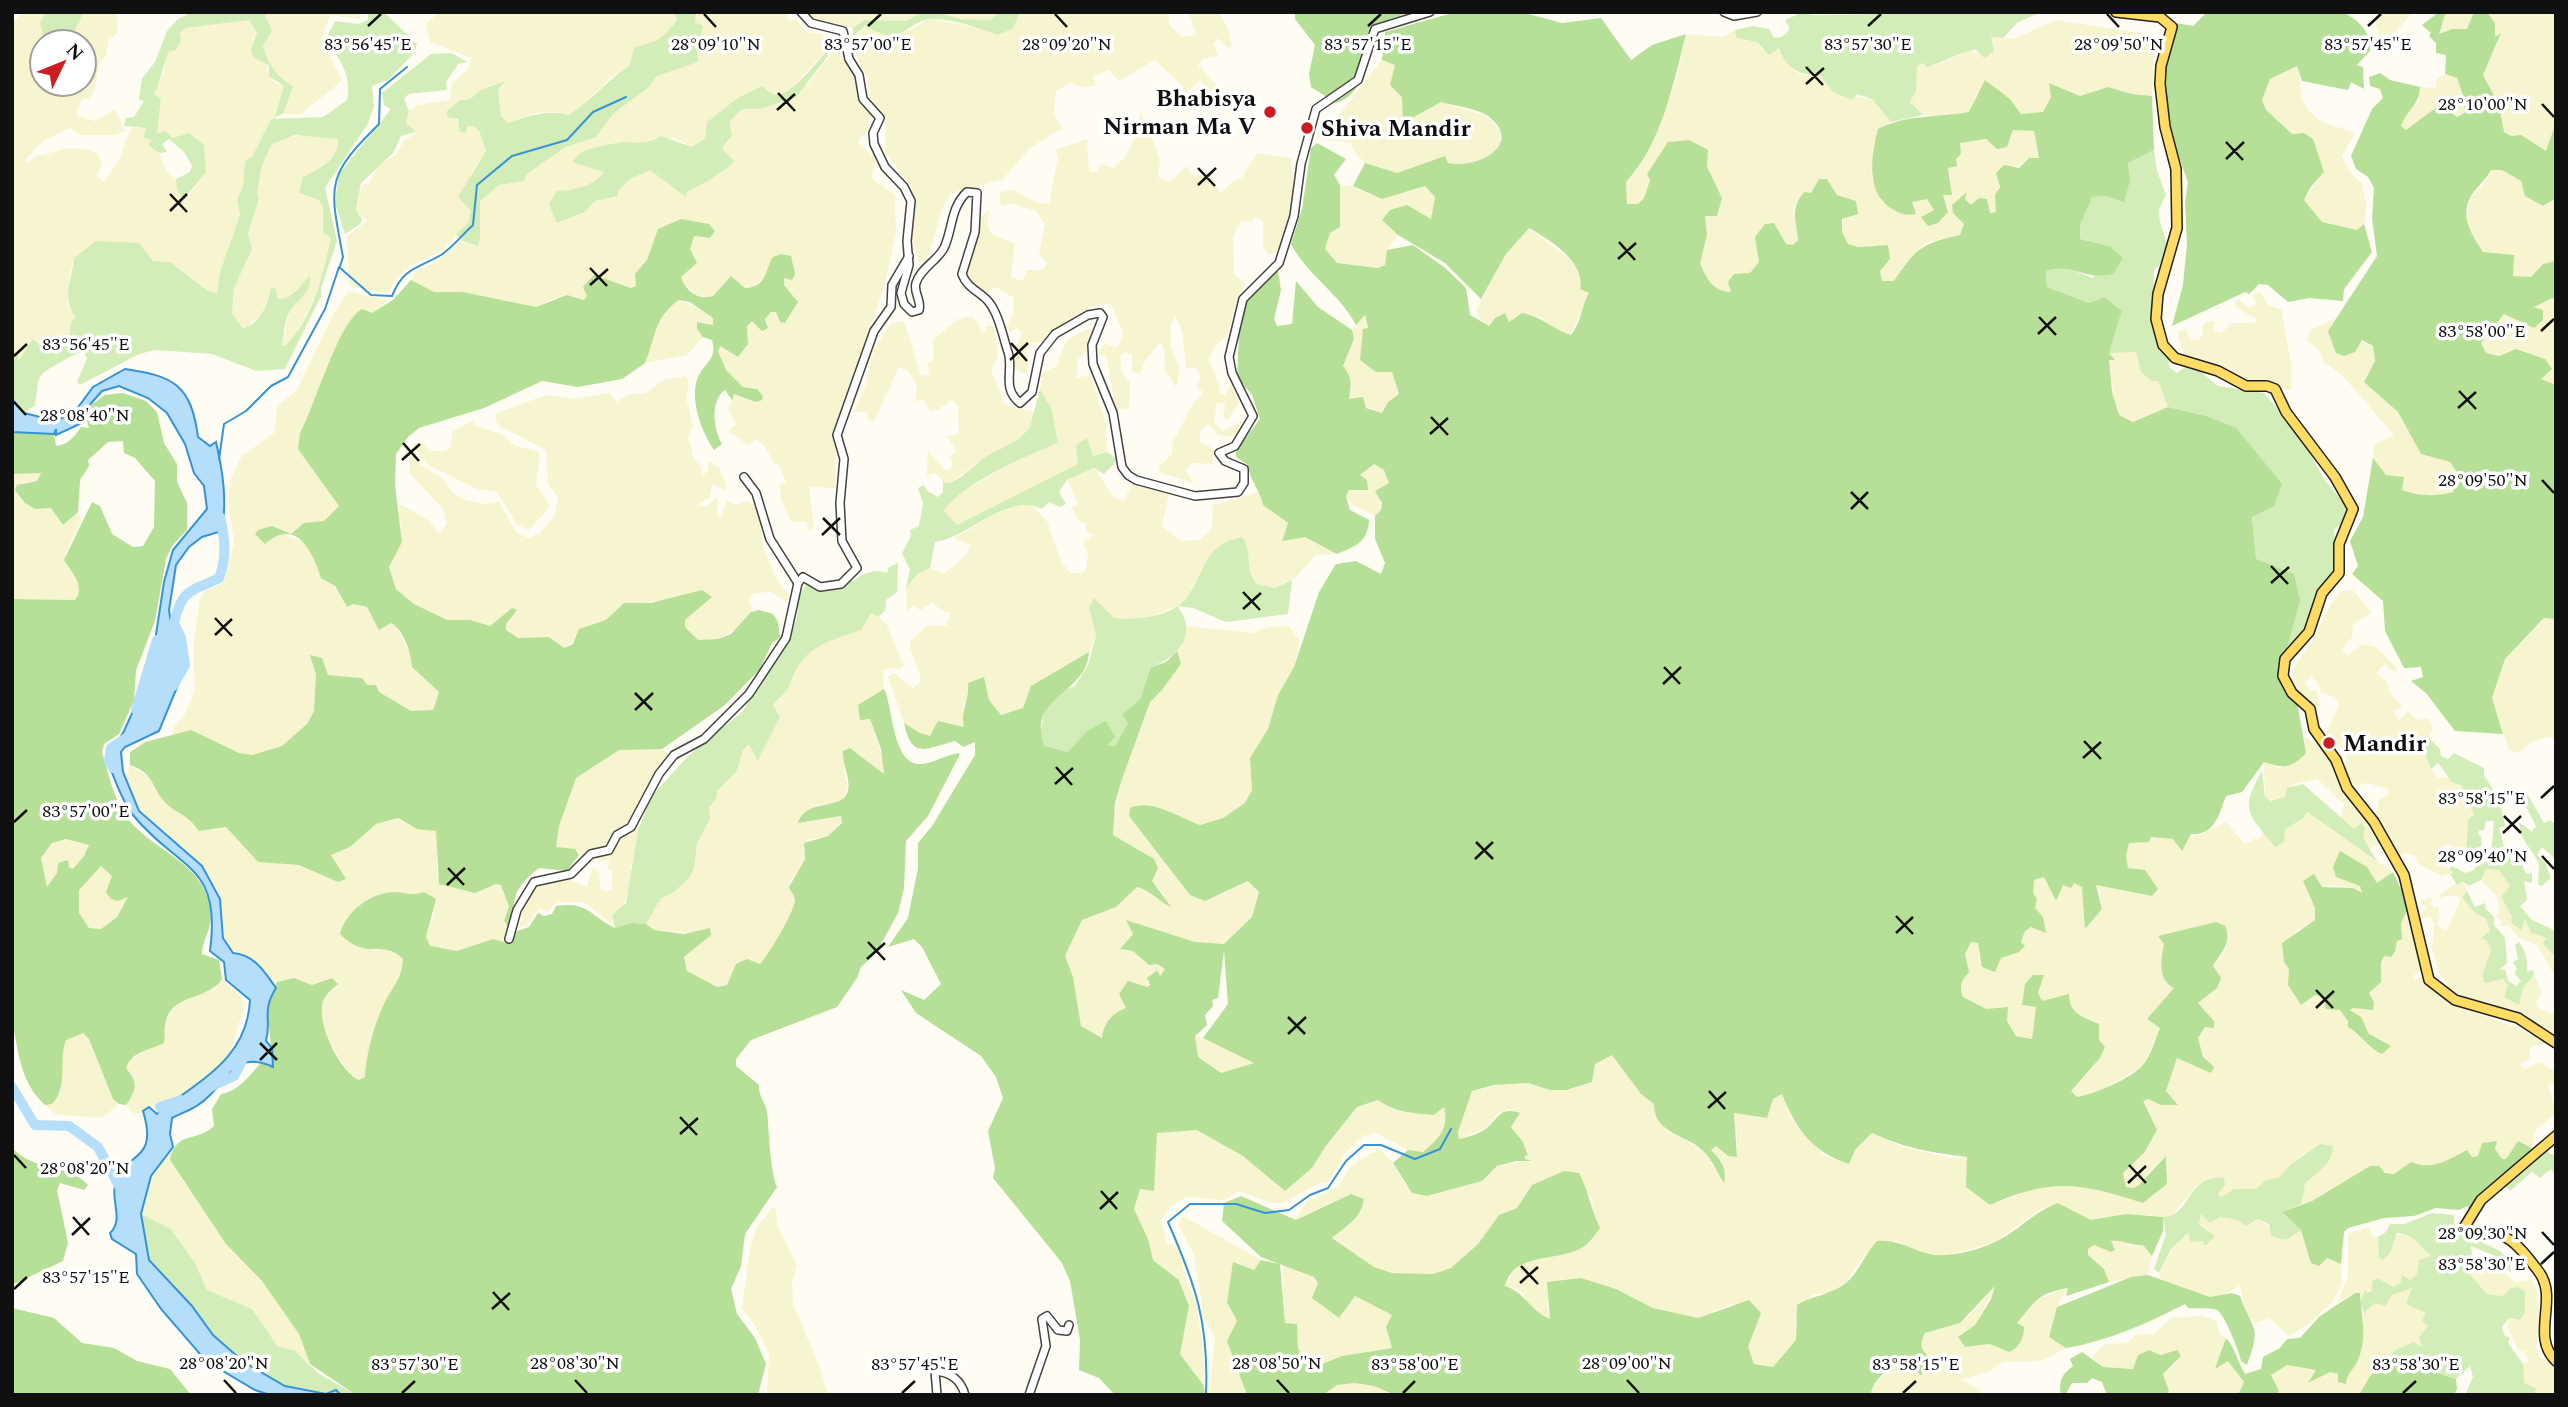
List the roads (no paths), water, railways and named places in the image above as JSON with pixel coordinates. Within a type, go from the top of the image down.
[{"type":"main road","points":[[2116,12],[2163,19],[2172,31],[2160,77],[2162,114],[2176,177],[2177,228],[2161,277],[2156,310],[2158,328],[2166,351],[2175,358],[2218,370],[2246,386],[2267,386],[2275,390],[2286,412],[2335,477],[2352,506],[2351,519],[2339,544],[2339,573],[2322,593],[2309,632],[2286,659],[2282,669],[2284,680],[2294,695],[2310,709],[2314,729],[2336,760],[2347,788],[2374,822],[2403,872],[2429,979],[2455,1000],[2510,1014],[2556,1043]]},
{"type":"main road","points":[[2556,1136],[2481,1200],[2465,1226],[2471,1233],[2507,1239],[2541,1275],[2547,1292],[2544,1339],[2547,1350],[2556,1361]]},
{"type":"street","points":[[801,12],[810,23],[838,28],[844,34],[849,60],[859,75],[863,99],[880,118],[873,136],[874,144],[887,171],[904,187],[911,201],[907,241],[909,256],[902,298],[906,308],[915,313],[921,305],[916,292],[917,279],[944,247],[960,200],[967,192],[977,193],[975,232],[962,274],[967,285],[990,304],[1009,355],[1009,388],[1020,403],[1032,392],[1040,353],[1055,334],[1088,315],[1100,313],[1103,317],[1092,345],[1093,364],[1112,412],[1122,467],[1128,475],[1164,489],[1195,496],[1238,492],[1244,483],[1244,469],[1224,461],[1219,453],[1235,446],[1253,416],[1232,373],[1229,357],[1243,299],[1279,263],[1294,216],[1301,164],[1316,110],[1359,79],[1375,29],[1430,12]]},
{"type":"street","points":[[1724,12],[1734,16],[1757,12]]},
{"type":"street","points":[[509,939],[517,910],[534,882],[571,874],[591,854],[609,850],[617,835],[631,827],[659,774],[674,755],[704,739],[749,694],[786,638],[798,583],[803,577],[820,587],[841,584],[857,568],[841,534],[840,503],[844,459],[837,435],[874,331],[891,307],[892,285],[909,256]]},
{"type":"street","points":[[744,477],[756,493],[770,539],[798,583]]},
{"type":"street","points":[[1029,1395],[1046,1346],[1042,1319],[1047,1316],[1058,1330],[1067,1331],[1069,1325]]},
{"type":"street","points":[[937,1395],[935,1371],[953,1376],[962,1386],[965,1395]]},
{"type":"water","points":[[125,369],[156,375],[177,386],[184,394],[195,419],[198,437],[210,446],[216,442],[224,508],[222,531],[202,537],[189,547],[176,565],[169,610],[171,623],[183,648],[180,680],[159,731],[125,747],[121,752],[123,772],[139,811],[202,866],[220,899],[223,938],[233,953],[253,960],[276,988],[269,1003],[266,1041],[272,1048],[273,1067],[261,1063],[244,1063],[230,1073],[201,1103],[172,1118],[170,1134],[173,1147],[151,1176],[141,1214],[149,1260],[192,1306],[213,1335],[245,1363],[285,1386],[326,1394],[336,1390],[341,1395],[270,1395],[255,1390],[206,1361],[161,1309],[137,1274],[136,1254],[112,1239],[110,1233],[117,1216],[115,1186],[120,1174],[144,1148],[147,1140],[143,1111],[149,1107],[157,1114],[218,1067],[240,1038],[247,1021],[250,1000],[226,980],[224,962],[210,951],[212,922],[209,900],[203,884],[193,871],[133,815],[107,761],[150,674],[164,582],[173,550],[207,509],[204,486],[194,473],[185,444],[167,413],[148,398],[119,386],[102,391],[79,417],[82,423],[56,435],[56,429],[54,434],[12,432],[12,399],[24,413],[57,421],[76,410],[93,387]]},
{"type":"waterway","points":[[340,266],[343,257],[334,198],[340,171],[361,142],[379,124],[380,89],[407,67]]},
{"type":"waterway","points":[[219,459],[224,424],[246,411],[271,386],[288,377],[325,309],[339,267],[371,295],[392,296],[406,274],[445,252],[473,225],[477,185],[512,156],[567,140],[593,112],[626,97]]},
{"type":"waterway","points":[[173,686],[185,665],[181,638],[174,623],[177,612],[184,597],[219,578],[224,548],[220,517]]},
{"type":"waterway","points":[[136,710],[157,640]]},
{"type":"waterway","points":[[113,768],[109,761],[111,748],[128,737]]},
{"type":"waterway","points":[[210,1087],[234,1076],[244,1057]]},
{"type":"waterway","points":[[12,1087],[35,1125],[69,1126],[98,1147],[123,1193]]},
{"type":"waterway","points":[[162,1121],[164,1111],[160,1107],[181,1100]]},
{"type":"waterway","points":[[1206,1395],[1205,1347],[1199,1306],[1168,1222],[1190,1204],[1236,1204],[1265,1213],[1289,1210],[1310,1195],[1328,1188],[1346,1161],[1364,1145],[1381,1145],[1415,1159],[1440,1149],[1451,1129]]},
{"type":"place","name":"Bhabisya Nirman Ma V","points":[[1270,112]]},
{"type":"place","name":"Shiva Mandir","points":[[1307,128]]},
{"type":"place","name":"Mandir","points":[[2329,743]]}]
